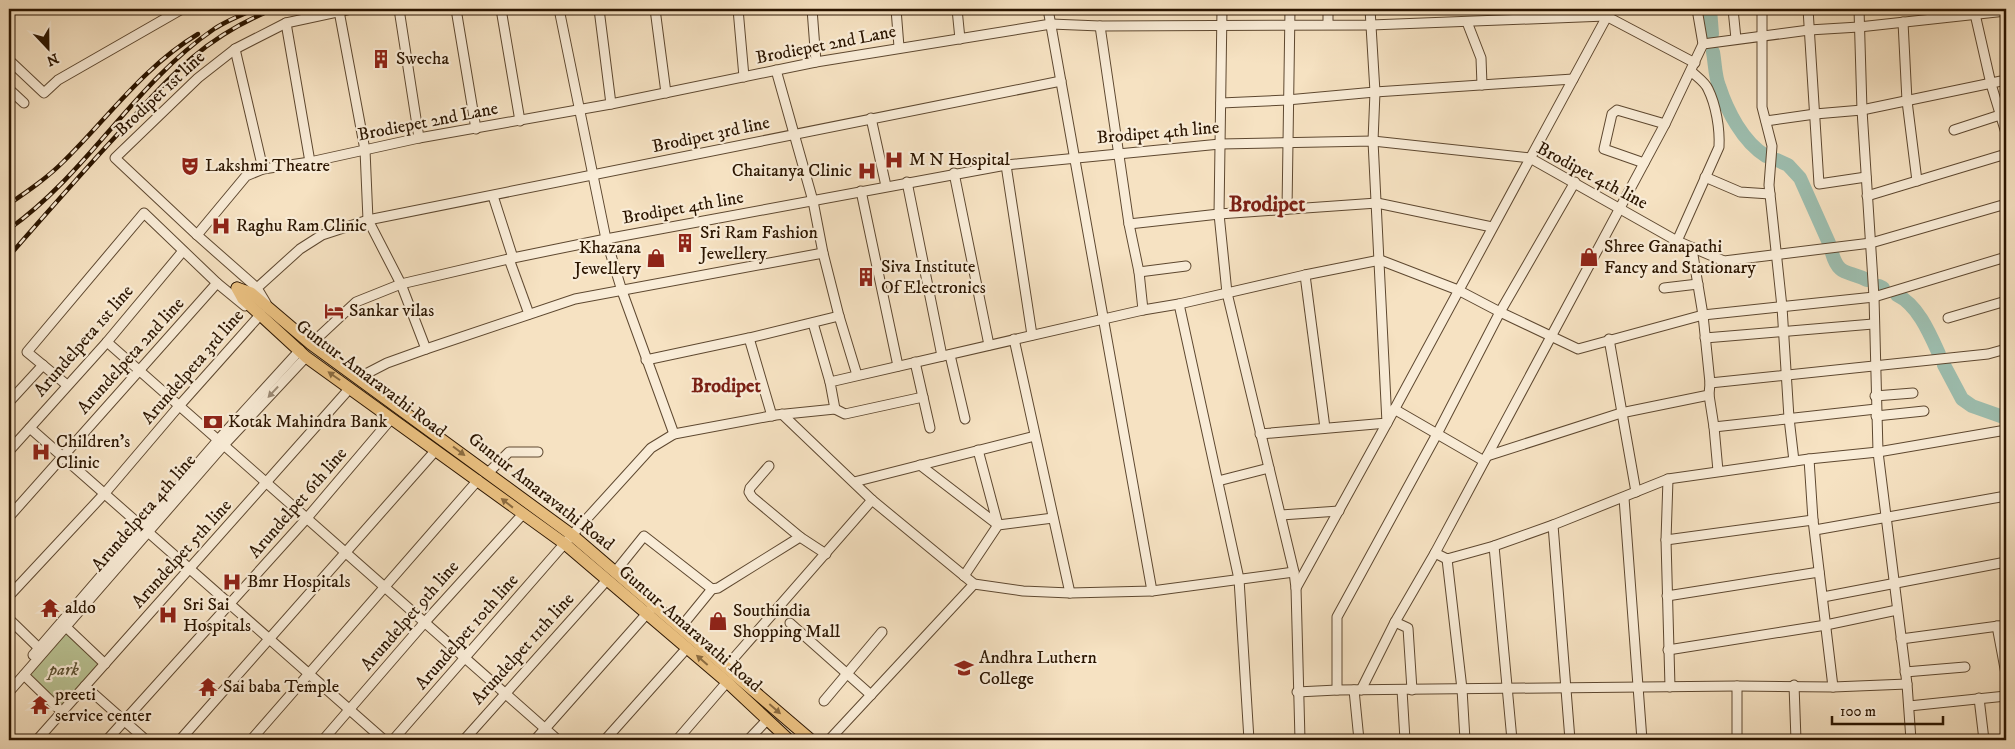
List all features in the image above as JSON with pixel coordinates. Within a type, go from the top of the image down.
[{"type":"main road","name":"Guntur Amaravathi Road","points":[[237,288],[251,292],[262,313],[311,344],[401,411],[446,441],[483,477],[568,539],[651,609],[681,627],[809,740]]},
{"type":"main road","name":"Guntur-Amaravathi Road","points":[[262,313],[303,353],[391,420],[436,450],[483,477],[522,515],[568,539]]},
{"type":"main road","name":"Guntur-Amaravathi Road","points":[[651,609],[687,648],[727,682],[789,740]]},
{"type":"main road","points":[[809,740],[817,740]]},
{"type":"street","points":[[9,60],[44,93],[58,80],[182,9]]},
{"type":"street","name":"Brodipet 1st line","points":[[257,288],[196,235],[115,158],[198,78],[235,49],[286,23],[351,9]]},
{"type":"street","points":[[399,9],[420,138]]},
{"type":"street","points":[[456,9],[476,129]]},
{"type":"street","points":[[501,9],[520,121]]},
{"type":"street","points":[[559,9],[606,239],[646,360],[674,434],[782,414],[835,409],[845,414],[923,397]]},
{"type":"street","points":[[599,9],[611,104]]},
{"type":"street","points":[[655,9],[666,93]]},
{"type":"street","points":[[738,9],[744,76]]},
{"type":"street","points":[[812,9],[816,62]]},
{"type":"street","points":[[896,9],[899,47]]},
{"type":"street","points":[[956,9],[960,39]]},
{"type":"street","points":[[1048,9],[1152,591]]},
{"type":"street","points":[[1222,9],[1219,214],[1227,293],[1294,572],[1300,740]]},
{"type":"street","points":[[1287,209],[1287,100],[1290,9]]},
{"type":"street","points":[[1328,9],[1328,24]]},
{"type":"street","points":[[1370,9],[1375,92],[1373,141],[1388,423]]},
{"type":"street","points":[[1359,740],[1357,690],[1435,552],[1644,164],[1693,68],[1703,44],[1697,9]]},
{"type":"street","points":[[1733,9],[1736,39]]},
{"type":"street","points":[[1762,9],[1762,107],[1772,146],[1769,184],[1782,307],[1789,418],[1794,461]]},
{"type":"street","points":[[1808,9],[1819,184],[1866,177]]},
{"type":"street","points":[[1859,9],[1862,110],[1874,297],[1874,367],[1878,452],[1907,684],[1911,740]]},
{"type":"street","points":[[338,11],[366,150],[368,220],[401,284],[426,348]]},
{"type":"street","points":[[1703,44],[1809,30],[1859,27],[2006,11]]},
{"type":"street","points":[[1296,588],[1388,423],[1608,13],[1693,68],[1707,87],[1713,104],[1719,132],[1719,147],[1677,240]]},
{"type":"street","name":"Brodiepet 2nd Lane","points":[[196,235],[246,176],[263,169],[310,162],[420,138],[580,110],[744,76],[899,47],[1051,24],[1100,26],[1371,25],[1467,22],[1608,13]]},
{"type":"street","points":[[1975,14],[1992,84],[2004,114],[2006,133]]},
{"type":"street","points":[[1467,22],[1481,58],[1482,85]]},
{"type":"street","points":[[1903,22],[1907,101],[1917,181]]},
{"type":"street","points":[[286,23],[310,162]]},
{"type":"street","points":[[1100,26],[1139,272],[1143,310]]},
{"type":"street","points":[[235,49],[263,169]]},
{"type":"street","points":[[776,70],[813,201],[823,253],[839,316],[857,375]]},
{"type":"street","points":[[1221,103],[1573,79]]},
{"type":"street","points":[[1766,121],[1862,110],[2006,80]]},
{"type":"street","name":"Brodipet 3rd line","points":[[257,288],[300,249],[322,235],[368,220],[1061,81]]},
{"type":"street","points":[[9,89],[24,103]]},
{"type":"street","points":[[1644,164],[1604,149],[1612,114],[1618,110],[1665,124]]},
{"type":"street","points":[[1954,130],[2004,114]]},
{"type":"street","points":[[871,118],[886,186]]},
{"type":"street","name":"Brodipet 4th line","points":[[311,344],[356,302],[401,284],[511,258],[954,173],[1075,157],[1220,144],[1373,141],[1530,158],[1692,249],[1724,261],[1871,242],[2006,204]]},
{"type":"street","points":[[1867,196],[2006,154]]},
{"type":"street","points":[[1006,165],[1032,336]]},
{"type":"street","points":[[954,173],[989,345]]},
{"type":"street","points":[[1705,177],[1740,192],[1770,194]]},
{"type":"street","points":[[907,182],[946,356],[965,419]]},
{"type":"street","points":[[1338,690],[1337,617],[1438,434],[1500,312],[1575,182]]},
{"type":"street","points":[[861,191],[898,366]]},
{"type":"street","points":[[493,196],[529,314]]},
{"type":"street","points":[[1130,224],[1219,214],[1377,204],[1492,227]]},
{"type":"street","points":[[67,385],[28,352],[144,213],[217,283],[262,313]]},
{"type":"street","points":[[1692,249],[1703,315],[1710,383],[1709,395],[1718,471]]},
{"type":"street","name":"Arundelpeta 1st line","points":[[9,451],[107,342],[183,251]]},
{"type":"street","points":[[358,378],[387,363],[426,348],[575,299],[823,253]]},
{"type":"street","points":[[830,382],[1143,310],[1179,304],[1380,260],[1458,290],[1550,337],[1578,349],[1703,315],[1874,297],[2006,257]]},
{"type":"street","points":[[1139,272],[1186,266]]},
{"type":"street","points":[[1305,275],[1325,428]]},
{"type":"street","name":"Arundelpeta 2nd line","points":[[9,517],[217,283]]},
{"type":"street","points":[[1664,288],[1698,284]]},
{"type":"street","points":[[257,288],[262,313]]},
{"type":"street","points":[[1948,318],[2006,301]]},
{"type":"street","points":[[1179,304],[1239,579],[1249,740]]},
{"type":"street","name":"Arundelpeta 3rd line","points":[[9,596],[105,493],[262,313]]},
{"type":"street","points":[[646,360],[839,316]]},
{"type":"street","points":[[813,323],[830,382],[835,409]]},
{"type":"street","points":[[1705,338],[1873,324]]},
{"type":"street","points":[[749,338],[772,416]]},
{"type":"street","points":[[1014,339],[1070,593]]},
{"type":"street","points":[[1610,339],[1621,413],[1636,492]]},
{"type":"street","points":[[107,342],[558,740]]},
{"type":"street","points":[[1710,383],[1988,354],[2006,349]]},
{"type":"street","name":"Arundelpeta 4th line","points":[[9,684],[41,650],[220,443],[303,353]]},
{"type":"street","points":[[915,362],[930,428]]},
{"type":"street","points":[[9,402],[43,365]]},
{"type":"street","name":"Arundelpet 5th line","points":[[37,740],[350,388]]},
{"type":"street","points":[[1875,396],[1913,393]]},
{"type":"street","points":[[1394,409],[1485,458],[1621,413],[1709,395]]},
{"type":"street","points":[[1714,427],[1789,418],[1924,411]]},
{"type":"street","points":[[782,414],[788,422],[872,500],[974,584],[1023,591],[1070,593],[1152,591],[1294,572]]},
{"type":"street","name":"Arundelpet 6th line","points":[[107,740],[307,518],[391,420]]},
{"type":"street","points":[[1260,434],[1388,423]]},
{"type":"street","points":[[30,428],[384,740]]},
{"type":"street","points":[[1435,552],[1447,558],[1494,546],[1624,498],[1668,479],[1809,459],[1878,452],[2006,430]]},
{"type":"street","name":"Arundelpet 10th line","points":[[393,740],[568,539],[652,448],[674,434]]},
{"type":"street","points":[[854,482],[1035,436]]},
{"type":"street","points":[[180,740],[436,450]]},
{"type":"street","points":[[964,576],[998,525],[978,450]]},
{"type":"street","points":[[251,740],[483,477],[509,452],[538,452]]},
{"type":"street","points":[[1809,459],[1814,530],[1832,687]]},
{"type":"street","points":[[920,465],[998,525],[1053,518]]},
{"type":"street","points":[[769,466],[750,488],[749,492],[752,497],[800,536],[826,554]]},
{"type":"street","points":[[1218,481],[1269,468]]},
{"type":"street","points":[[1668,479],[1666,540],[1670,687]]},
{"type":"street","points":[[1814,530],[2006,496]]},
{"type":"street","points":[[1624,498],[1642,740]]},
{"type":"street","points":[[726,667],[872,500]]},
{"type":"street","points":[[1281,515],[1339,511]]},
{"type":"street","name":"Arundelpet 9th line","points":[[323,740],[425,622],[522,515]]},
{"type":"street","points":[[1666,540],[1813,520]]},
{"type":"street","points":[[1553,525],[1570,740]]},
{"type":"street","name":"Arundelpeta 4th line","points":[[9,692],[24,675],[41,650],[66,627],[146,530]]},
{"type":"street","name":"Arundelpet 11th line","points":[[464,740],[611,576],[644,536],[712,589]]},
{"type":"street","points":[[681,627],[712,589],[718,588],[800,536]]},
{"type":"street","points":[[1494,546],[1512,740]]},
{"type":"street","points":[[1447,558],[1462,689],[1465,740]]},
{"type":"street","points":[[1823,596],[2006,562]]},
{"type":"street","points":[[1667,596],[1819,572]]},
{"type":"street","points":[[829,740],[974,584]]},
{"type":"street","points":[[535,740],[651,609]]},
{"type":"street","points":[[1668,650],[1826,625],[1897,610]]},
{"type":"street","points":[[9,619],[41,650]]},
{"type":"street","points":[[1395,622],[1408,628],[1412,690]]},
{"type":"street","points":[[790,623],[871,695]]},
{"type":"street","points":[[1901,639],[2002,625],[2006,674]]},
{"type":"street","points":[[66,627],[105,664]]},
{"type":"street","points":[[824,701],[882,632]]},
{"type":"street","points":[[605,740],[687,648]]},
{"type":"street","points":[[1905,672],[1965,667]]},
{"type":"street","points":[[24,675],[62,712]]},
{"type":"street","points":[[677,740],[727,682]]},
{"type":"street","points":[[1297,692],[1794,685],[1832,687],[1907,684]]},
{"type":"street","points":[[1794,685],[1796,740]]},
{"type":"street","points":[[85,686],[146,740]]},
{"type":"street","points":[[1737,740],[1738,686]]},
{"type":"street","points":[[1402,690],[1405,740]]},
{"type":"street","points":[[1909,706],[2006,696]]},
{"type":"street","points":[[1979,698],[1984,740]]},
{"type":"street","points":[[748,740],[767,720]]},
{"type":"green space","name":"park","points":[[67,630],[103,664],[62,709],[27,675]]},
{"type":"waterway","points":[[1710,9],[1712,34]]},
{"type":"waterway","points":[[1713,52],[1718,82],[1731,115],[1750,143],[1766,156]]},
{"type":"waterway","points":[[1777,160],[1788,165],[1800,178],[1829,243]]},
{"type":"waterway","points":[[1832,253],[1841,269],[1867,280]]},
{"type":"waterway","points":[[1879,286],[1883,288]]},
{"type":"waterway","points":[[1897,295],[1917,313],[1939,354]]},
{"type":"waterway","points":[[1944,365],[1962,399],[1972,406],[2006,418]]},
{"type":"railway","points":[[9,229],[37,207],[63,182],[159,76],[185,51],[214,29],[255,9]]},
{"type":"railway","points":[[9,256],[134,116],[187,62],[226,33],[248,20],[274,9]]},
{"type":"railway","points":[[9,204],[57,168],[143,77],[178,47],[198,34]]},
{"type":"place","name":"Swecha","points":[[381,59]]},
{"type":"place","name":"M N Hospital","points":[[894,160]]},
{"type":"place","name":"Lakshmi Theatre","points":[[190,166]]},
{"type":"place","name":"Chaitanya Clinic","points":[[867,171]]},
{"type":"place","name":"Raghu Ram Clinic","points":[[221,226]]},
{"type":"place","name":"Sri Ram Fashion Jewellery","points":[[685,243]]},
{"type":"place","name":"Shree Ganapathi Fancy and Stationary","points":[[1589,257]]},
{"type":"place","name":"Khazana Jewellery","points":[[656,258]]},
{"type":"place","name":"Siva Institute Of Electronics","points":[[866,277]]},
{"type":"place","name":"Sankar vilas","points":[[334,311]]},
{"type":"place","name":"Kotak Mahindra Bank","points":[[213,422]]},
{"type":"place","name":"Children's Clinic","points":[[41,452]]},
{"type":"place","name":"Bmr Hospitals","points":[[232,582]]},
{"type":"place","name":"aldo","points":[[50,608]]},
{"type":"place","name":"Sri Sai Hospitals","points":[[168,615]]},
{"type":"place","name":"Southindia Shopping Mall","points":[[718,621]]},
{"type":"place","name":"Andhra Luthern College","points":[[964,668]]},
{"type":"place","name":"Sai baba Temple","points":[[208,687]]},
{"type":"place","name":"preeti service center","points":[[40,705]]},
{"type":"district","name":"Brodipet","points":[[1267,204]]},
{"type":"district","name":"Brodipet","points":[[726,386]]}]
